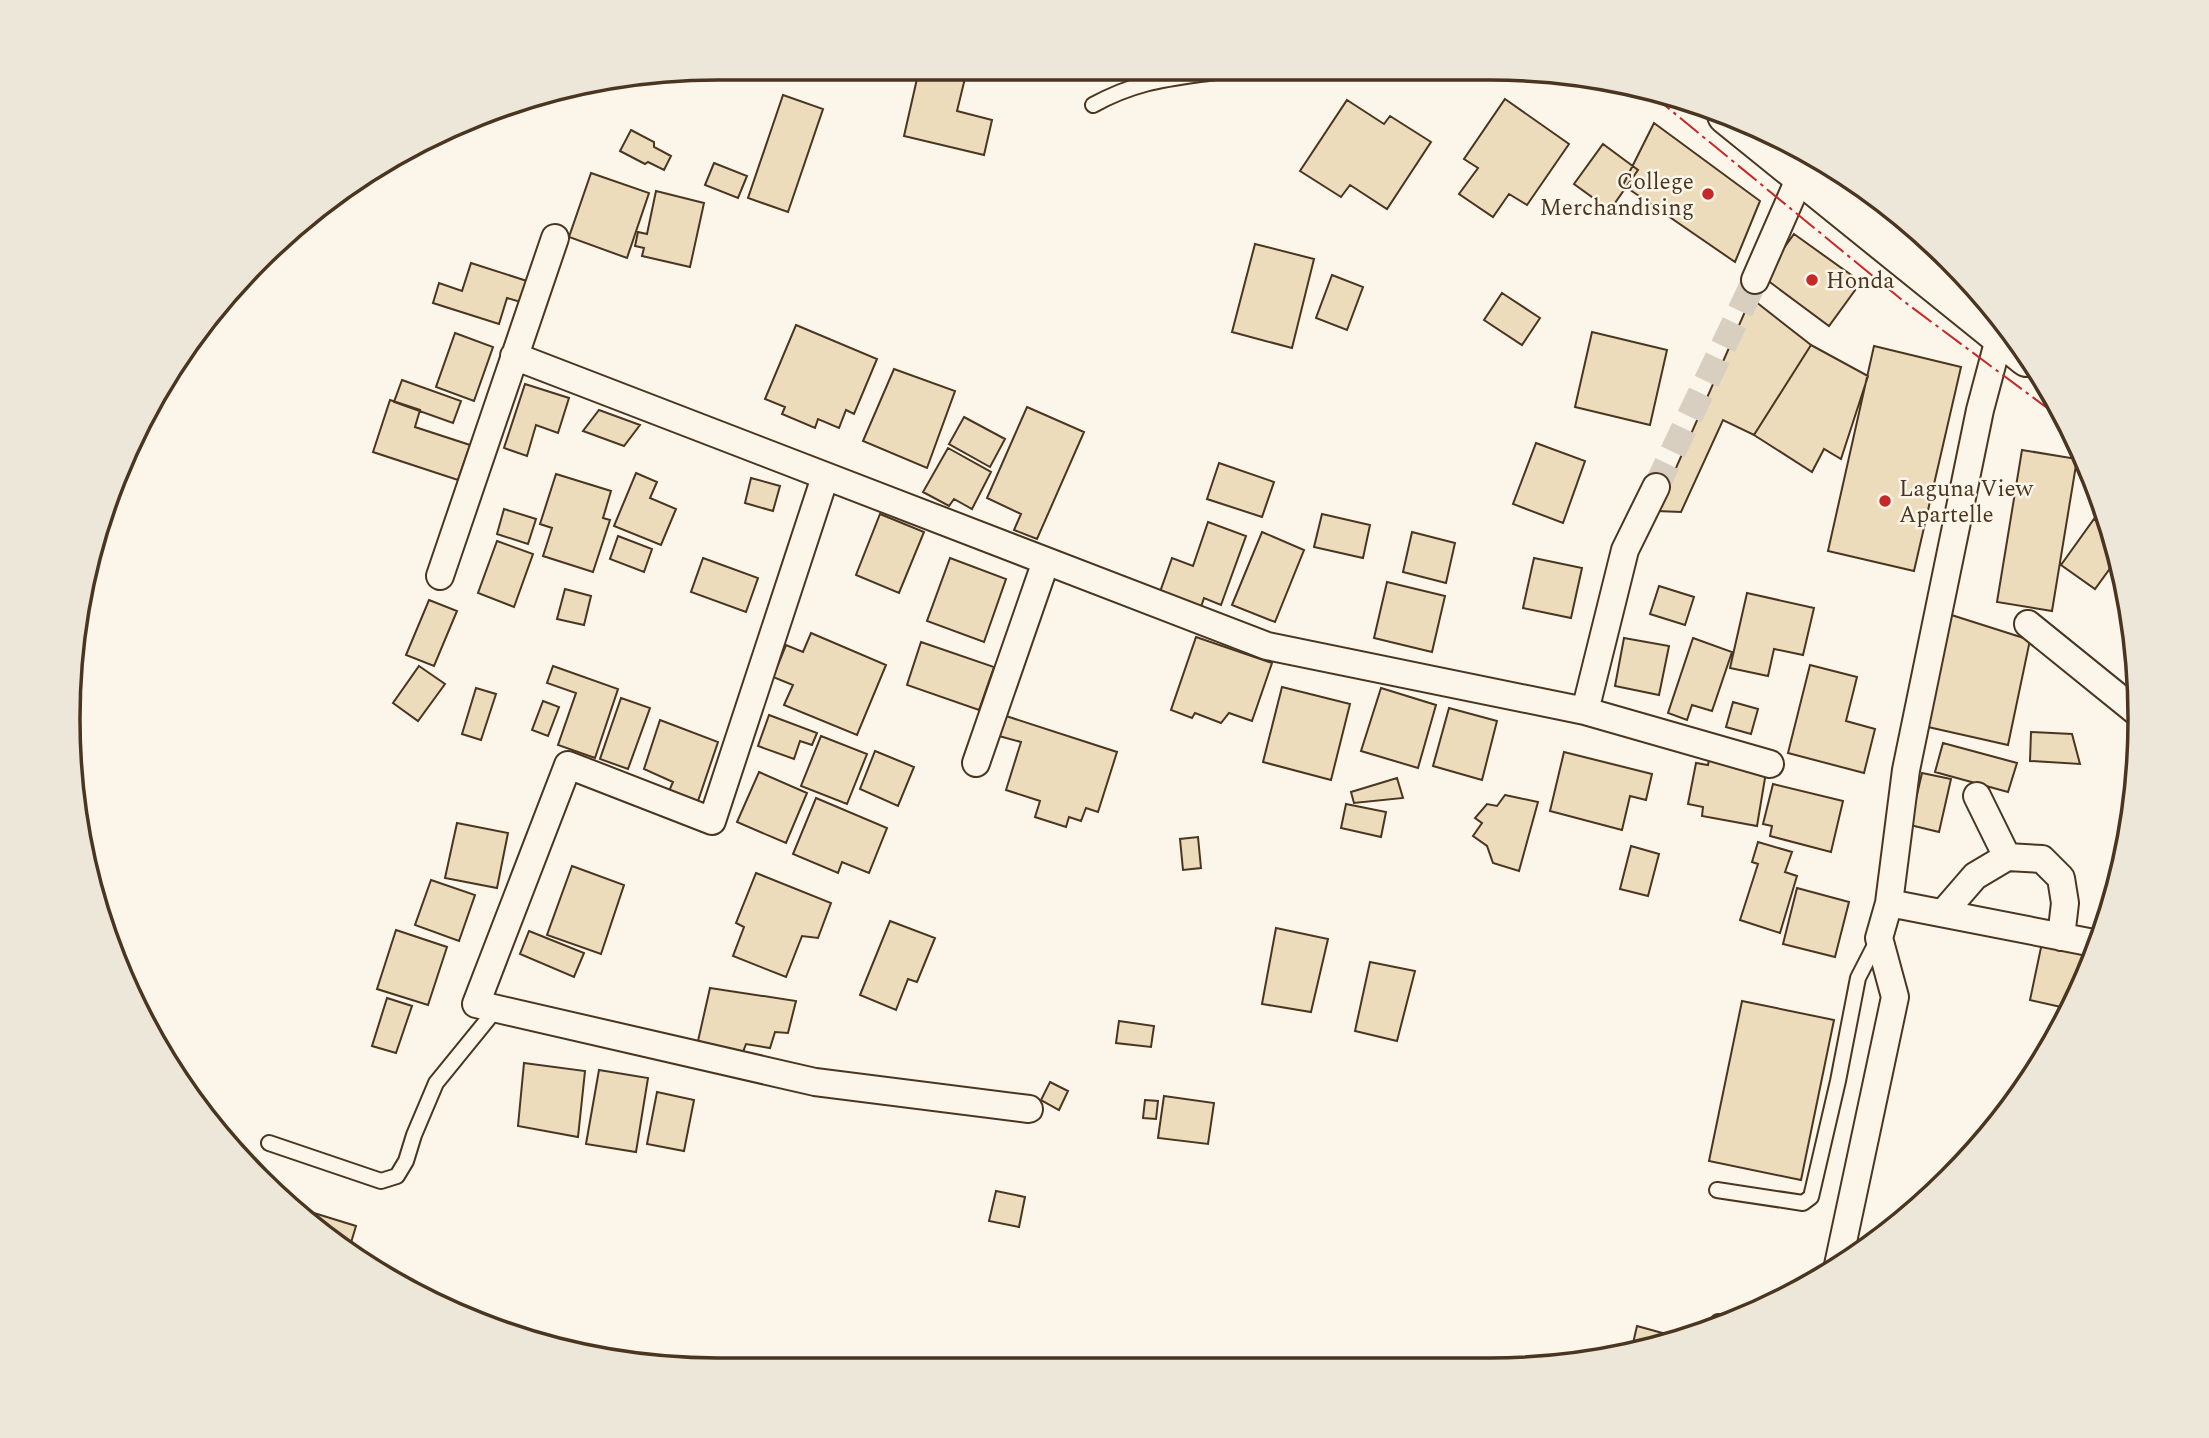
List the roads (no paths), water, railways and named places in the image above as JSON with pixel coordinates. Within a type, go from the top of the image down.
[{"type":"main road","points":[[1767,144],[1820,182],[2000,334]]},
{"type":"street","points":[[1755,280],[1820,182]]},
{"type":"street","points":[[440,576],[555,238]]},
{"type":"street","points":[[1841,1253],[1895,997],[1879,938],[1889,903],[1906,770],[1980,410],[2012,351]]},
{"type":"street","points":[[514,356],[1267,646],[1585,711],[1770,764]]},
{"type":"street","points":[[825,477],[712,821],[568,765],[476,1004],[815,1082],[1028,1109]]},
{"type":"street","points":[[1585,711],[1625,550],[1656,487]]},
{"type":"street","points":[[976,763],[1045,561]]},
{"type":"street","points":[[2028,624],[2128,705]]},
{"type":"street","points":[[1978,796],[2007,857]]},
{"type":"street","points":[[1943,913],[1975,876],[2007,857],[2042,859],[2061,877],[2065,903],[2062,937]]},
{"type":"street","points":[[1889,903],[2088,942]]},
{"type":"lane","points":[[1093,105],[1114,94],[1160,80]]},
{"type":"lane","points":[[1717,1190],[1804,1203],[1811,1197],[1839,1082],[1858,978],[1879,938]]},
{"type":"lane","points":[[269,1143],[381,1181],[397,1176],[406,1161],[436,1083],[497,1008]]},
{"type":"tunnel","points":[[1656,487],[1755,280]]},
{"type":"place","name":"College Merchandising","points":[[1708,194]]},
{"type":"place","name":"Honda","points":[[1812,280]]},
{"type":"place","name":"Laguna View Apartelle","points":[[1885,501]]}]
